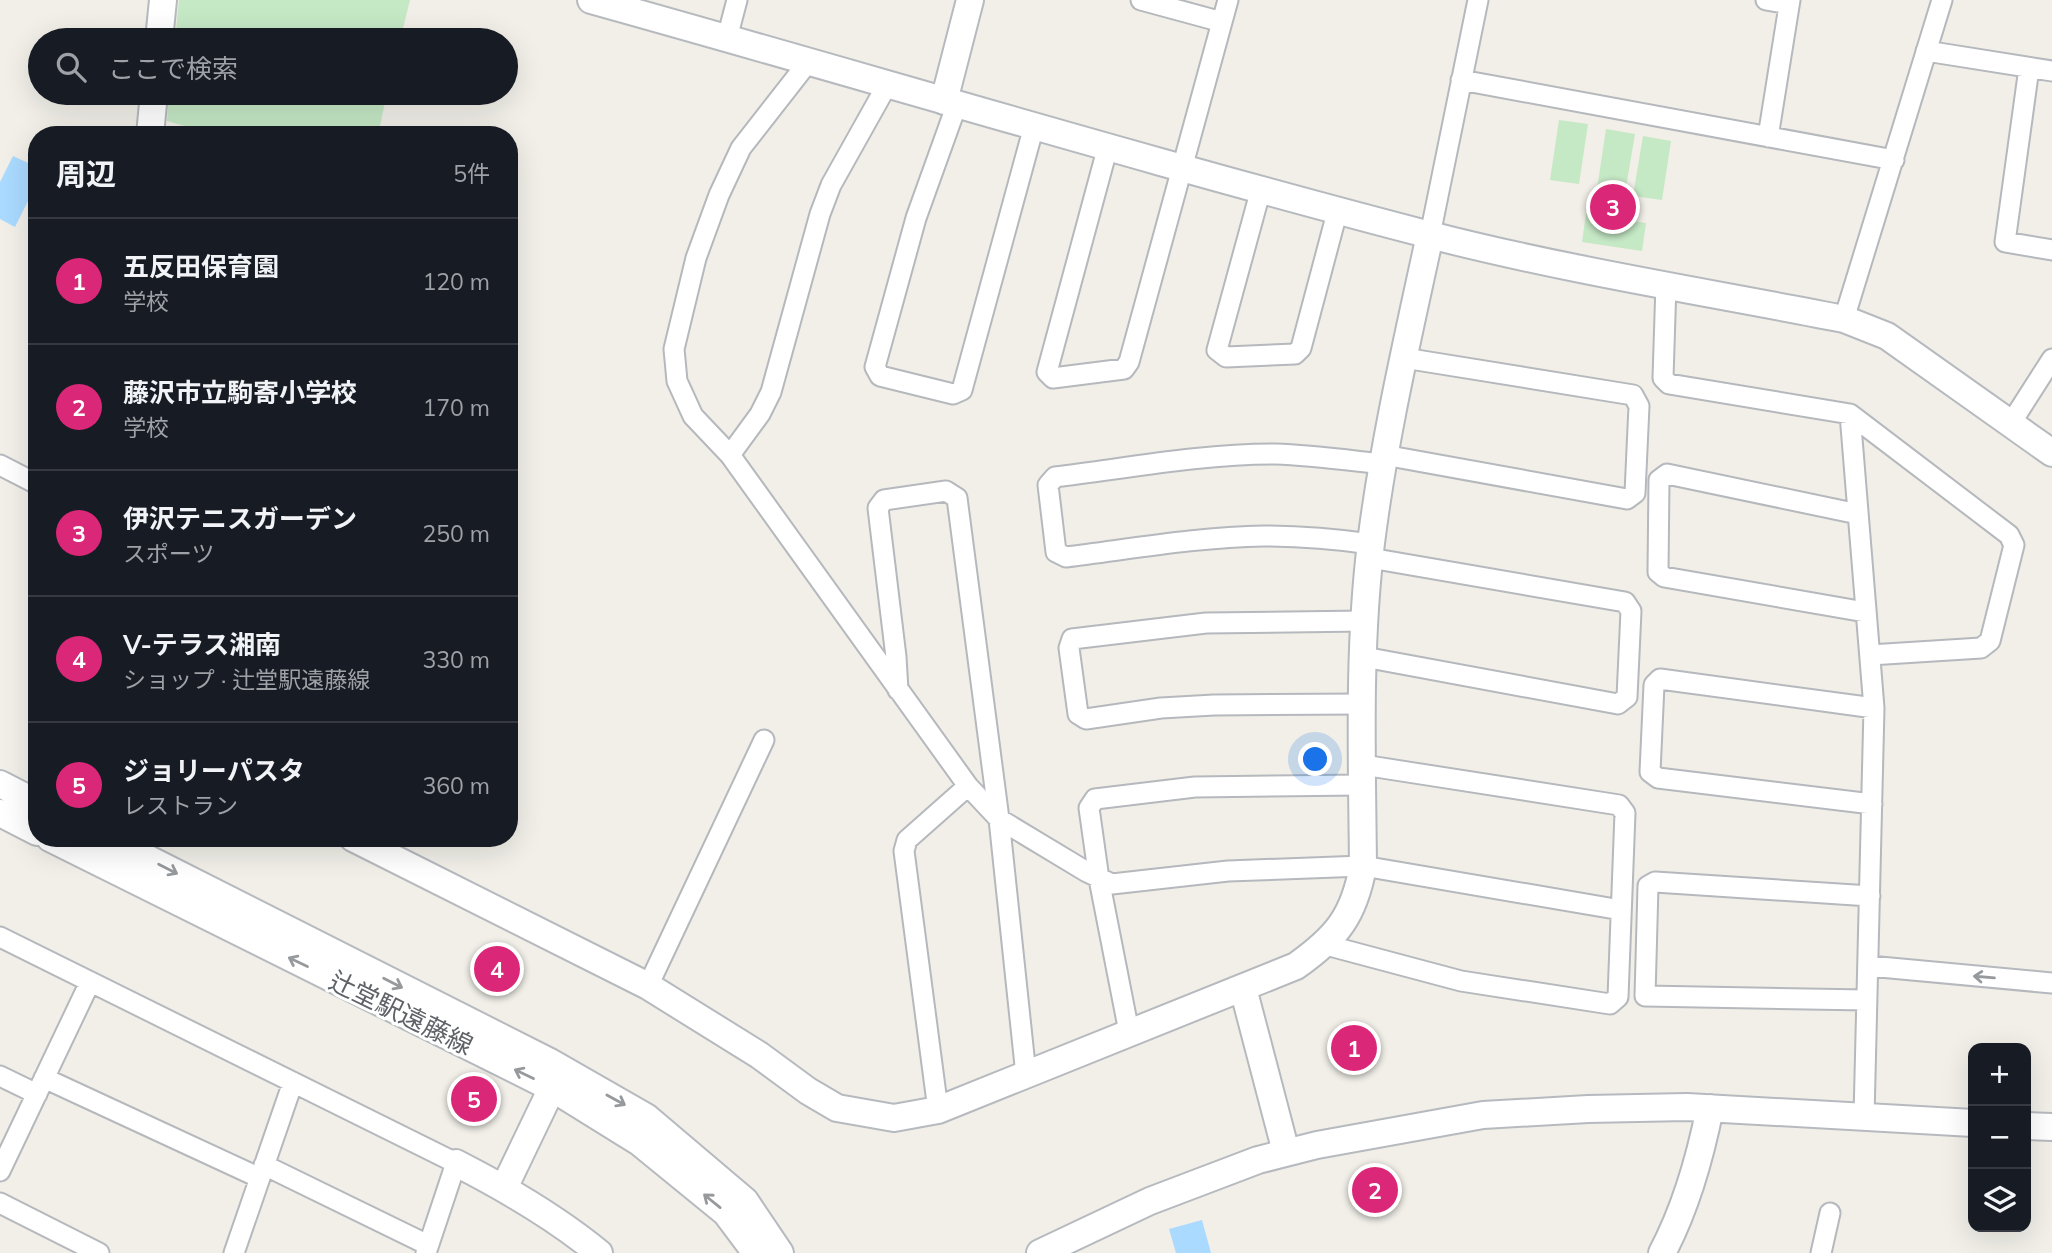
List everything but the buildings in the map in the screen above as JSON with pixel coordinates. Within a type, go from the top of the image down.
[{"type":"street","points":[[160,28],[163,0]]},
{"type":"street","points":[[591,0],[1430,235],[1542,262],[1844,318],[1886,336],[2052,453]]},
{"type":"street","points":[[727,38],[737,0]]},
{"type":"street","points":[[971,0],[951,103],[875,367],[880,376],[953,394],[962,390],[1034,126]]},
{"type":"street","points":[[1141,0],[1222,22]]},
{"type":"street","points":[[1108,146],[1047,372],[1053,378],[1124,369],[1129,362],[1228,0]]},
{"type":"street","points":[[371,847],[648,986],[759,1055],[808,1091],[837,1108],[894,1118],[938,1110],[1243,988],[1296,966],[1326,944],[1348,915],[1359,890],[1363,866],[1364,657],[1370,551],[1383,459],[1478,0]]},
{"type":"street","points":[[1766,0],[1789,2],[1768,137]]},
{"type":"street","points":[[1844,318],[1942,0]]},
{"type":"street","points":[[1926,51],[2052,71]]},
{"type":"street","points":[[809,61],[741,148],[719,195],[696,258],[674,349],[677,382],[693,416],[730,455],[968,786],[999,819],[1112,884],[1228,871],[1363,866],[1621,910]]},
{"type":"street","points":[[2029,68],[2005,242],[2052,250]]},
{"type":"street","points":[[1461,80],[1894,160]]},
{"type":"street","points":[[730,455],[760,414],[771,392],[812,240],[831,185],[887,85]]},
{"type":"street","points":[[151,126],[153,105]]},
{"type":"street","points":[[1261,189],[1217,350],[1226,357],[1294,355],[1301,348],[1338,209]]},
{"type":"street","points":[[1666,284],[1663,378],[1669,384],[1850,414],[2009,535],[2014,545],[1990,641],[1981,648],[1870,655]]},
{"type":"street","points":[[1364,657],[1618,704],[1627,697],[1631,611],[1625,602],[1370,551],[1335,539],[1264,536],[1203,540],[1066,557],[1056,552],[1048,485],[1055,477],[1223,456],[1287,455],[1383,459],[1626,499],[1634,494],[1639,406],[1633,396],[1404,358]]},
{"type":"street","points":[[2011,423],[2052,359]]},
{"type":"street","points":[[1850,414],[1874,708],[1864,1117]]},
{"type":"street","points":[[0,465],[28,479]]},
{"type":"street","points":[[1858,514],[1667,474],[1659,480],[1658,572],[1664,577],[1865,612]]},
{"type":"street","points":[[898,691],[878,508],[884,500],[946,491],[957,498],[999,819],[1026,1075]]},
{"type":"street","points":[[1363,704],[1187,707],[1086,719],[1078,714],[1069,648],[1072,639],[1206,623],[1365,621]]},
{"type":"street","points":[[1872,804],[1658,778],[1650,772],[1654,685],[1660,679],[1874,708]]},
{"type":"street","points":[[648,986],[764,740]]},
{"type":"street","points":[[1129,1032],[1099,878],[1089,808],[1095,799],[1195,787],[1362,775],[1619,805],[1625,813],[1619,997],[1610,1004],[1461,981],[1326,944]]},
{"type":"street","points":[[0,784],[28,798]]},
{"type":"street","points":[[938,1110],[904,851],[907,840],[968,786]]},
{"type":"street","points":[[0,813],[28,827]]},
{"type":"street","name":"辻堂駅遠藤線","points":[[76,847],[552,1088],[639,1142],[726,1213],[755,1253]]},
{"type":"street","name":"辻堂駅遠藤線","points":[[125,847],[538,1056],[646,1117],[745,1200],[780,1253]]},
{"type":"street","points":[[1866,1000],[1645,996],[1648,886],[1655,882],[1870,896]]},
{"type":"street","points":[[0,937],[504,1188],[565,1225],[599,1253]]},
{"type":"street","points":[[1869,966],[2052,983]]},
{"type":"street","points":[[0,1171],[90,982]]},
{"type":"street","points":[[1243,988],[1286,1152]]},
{"type":"street","points":[[0,1076],[40,1086],[262,1172],[427,1249],[456,1163]]},
{"type":"street","points":[[241,1251],[262,1172],[293,1082]]},
{"type":"street","points":[[504,1188],[552,1088]]},
{"type":"street","points":[[1662,1253],[1676,1228],[1701,1150],[1710,1108]]},
{"type":"street","points":[[1040,1253],[1150,1201],[1258,1160],[1286,1152],[1483,1115],[1588,1109],[1710,1108],[1968,1123]]},
{"type":"street","points":[[2031,1126],[2052,1127]]},
{"type":"street","points":[[0,1203],[99,1253]]},
{"type":"street","points":[[1821,1253],[1830,1213]]},
{"type":"green space","points":[[179,0],[410,0],[403,28],[176,28]]},
{"type":"green space","points":[[168,105],[384,105],[380,126],[184,126],[167,121]]},
{"type":"green space","points":[[1559,120],[1588,124],[1579,184],[1550,180]]},
{"type":"green space","points":[[1606,129],[1635,134],[1625,193],[1597,189]]},
{"type":"green space","points":[[1643,136],[1671,141],[1662,200],[1633,196]]},
{"type":"green space","points":[[1586,214],[1646,223],[1642,251],[1582,242]]},
{"type":"water","points":[[13,156],[28,163],[28,201],[15,227],[0,219],[0,182]]},
{"type":"water","points":[[1202,1220],[1211,1253],[1176,1253],[1169,1229]]},
{"type":"place","name":"伊沢テニスガーデン","points":[[1613,207]]},
{"type":"place","name":"V-テラス湘南","points":[[497,969]]},
{"type":"place","name":"五反田保育園","points":[[1354,1048]]},
{"type":"place","name":"ジョリーパスタ","points":[[474,1099]]},
{"type":"place","name":"藤沢市立駒寄小学校","points":[[1375,1190]]}]
